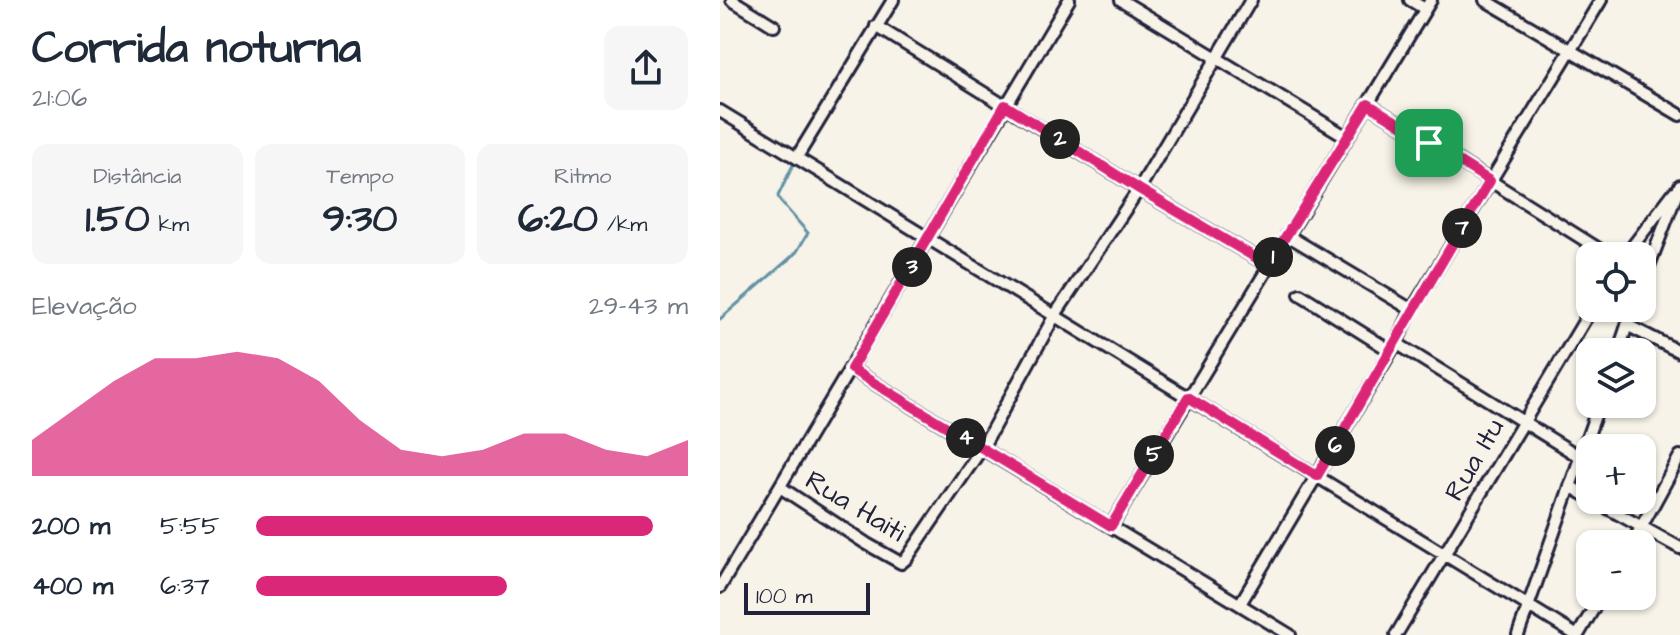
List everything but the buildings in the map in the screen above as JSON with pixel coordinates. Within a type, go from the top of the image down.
[{"type":"street","points":[[732,0],[774,26]]},
{"type":"street","points":[[797,157],[893,0]]},
{"type":"street","points":[[720,587],[1069,0]]},
{"type":"street","points":[[1121,0],[1347,137]]},
{"type":"street","points":[[982,448],[1055,315],[1139,189],[1251,0]]},
{"type":"street","points":[[1111,526],[1428,5],[1410,0]]},
{"type":"street","points":[[1485,0],[1680,115]]},
{"type":"street","points":[[1240,604],[1412,310],[1601,0]]},
{"type":"street","points":[[876,26],[1268,265]]},
{"type":"street","points":[[1368,104],[1588,242]]},
{"type":"street","points":[[720,111],[1577,635],[1592,610]]},
{"type":"street","points":[[1636,242],[1680,184]]},
{"type":"street","points":[[1656,246],[1680,184]]},
{"type":"street","points":[[1287,235],[1412,310]]},
{"type":"street","points":[[1300,294],[1576,455]]},
{"type":"street","name":"Rua Itu","points":[[1396,635],[1583,322]]},
{"type":"street","points":[[1623,338],[1628,322]]},
{"type":"street","points":[[1627,325],[1680,352]]},
{"type":"street","points":[[851,369],[1290,635]]},
{"type":"street","name":"Rua Haiti","points":[[780,487],[901,563],[982,448]]},
{"type":"street","points":[[1642,528],[1680,456]]},
{"type":"street","points":[[1518,635],[1576,469]]},
{"type":"street","points":[[1570,486],[1576,490]]},
{"type":"street","points":[[1618,514],[1680,548]]},
{"type":"waterway","points":[[720,319],[796,253],[808,233],[778,196],[795,161]]},
{"type":"route","points":[[1368,104],[1429,143],[1490,181],[1317,476],[1188,397],[1111,526],[851,369],[1005,105],[1268,265],[1368,104]]}]
